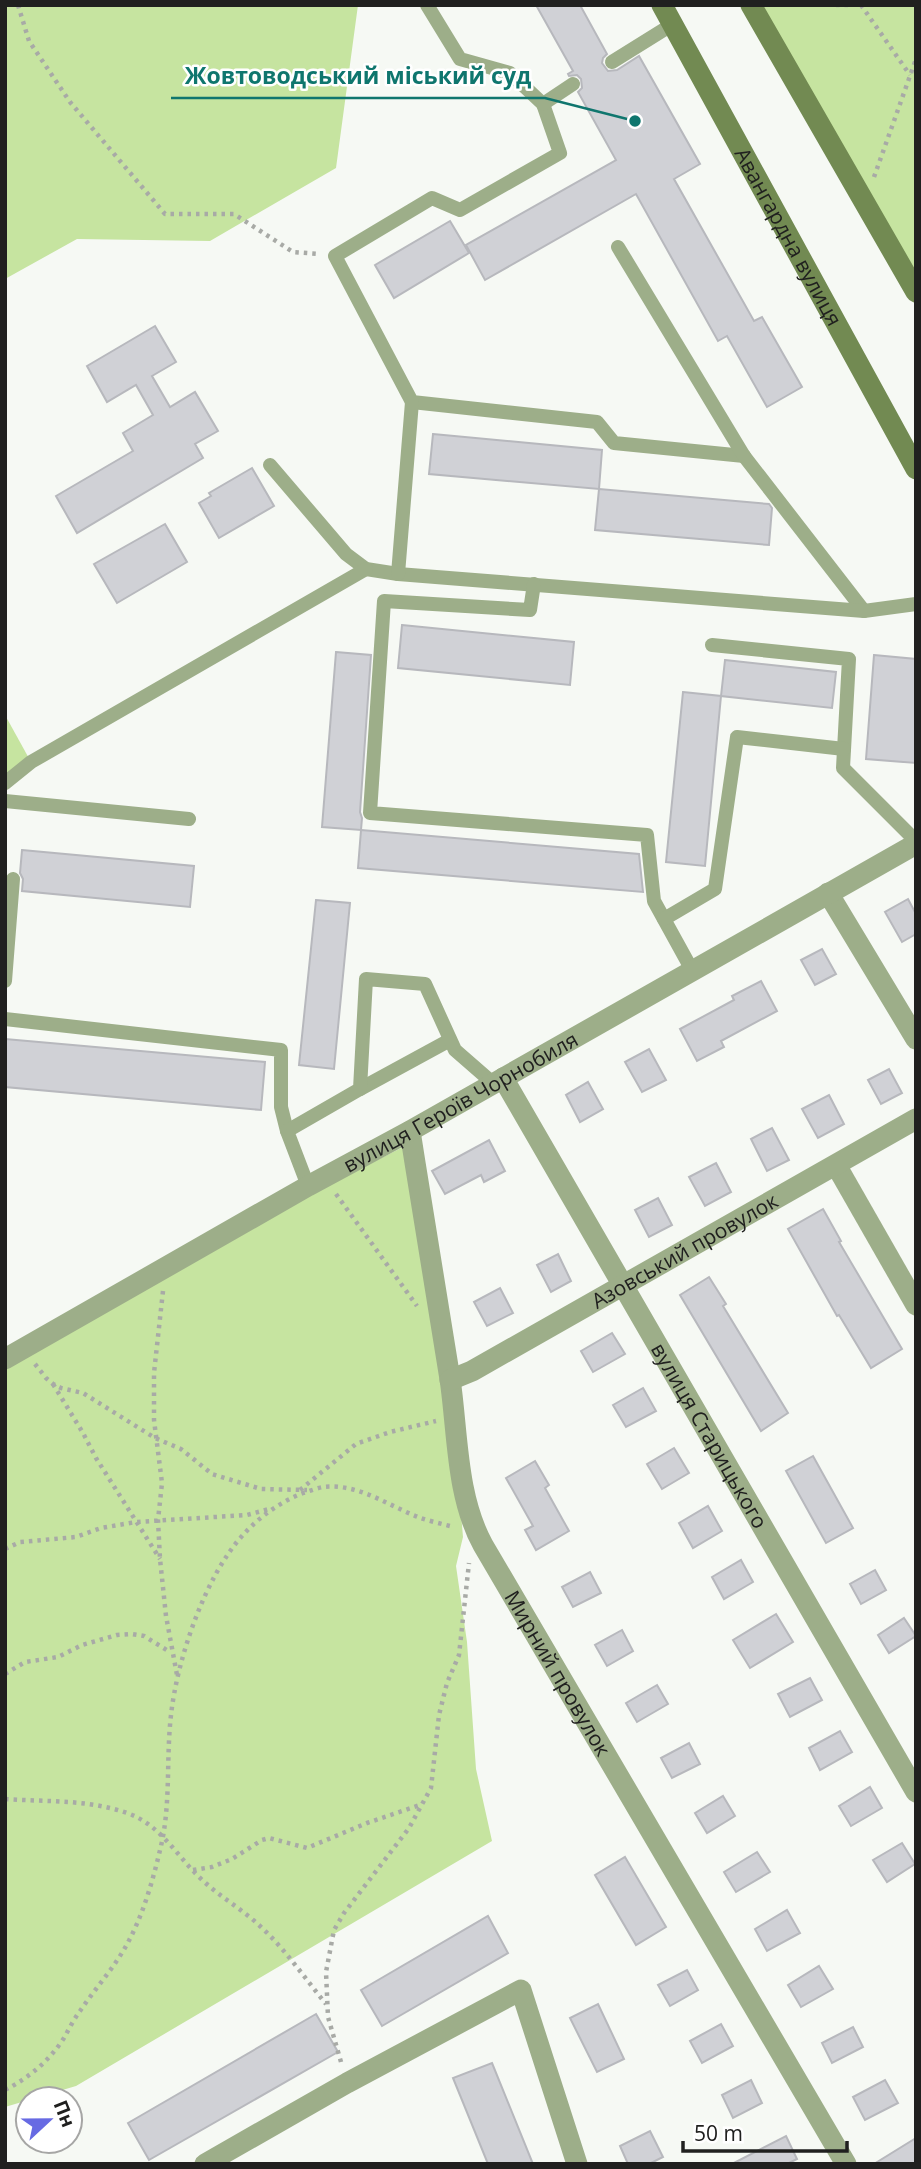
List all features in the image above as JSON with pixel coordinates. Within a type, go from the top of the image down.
[{"type":"street","name":"Авангардна вулиця","points":[[662,5],[916,470]]},
{"type":"street","points":[[751,5],[916,292]]},
{"type":"street","name":"вулиця Героїв Чорнобиля","points":[[14,1353],[916,842]]},
{"type":"street","points":[[828,893],[916,1038]]},
{"type":"street","name":"вулиця Старицького","points":[[498,1081],[624,1286],[916,1792]]},
{"type":"street","name":"Азовський провулок","points":[[450,1380],[472,1371],[624,1286],[916,1119]]},
{"type":"street","name":"Мирний провулок","points":[[410,1131],[450,1380],[465,1497],[477,1534],[846,2164]]},
{"type":"street","points":[[835,1165],[916,1305]]},
{"type":"street","points":[[205,2164],[347,2083],[521,1990],[577,2164]]},
{"type":"lane","points":[[398,574],[412,402],[335,256],[432,198],[460,210],[560,153],[542,104],[510,73],[460,59],[427,5]]},
{"type":"lane","points":[[612,62],[673,24]]},
{"type":"lane","points":[[542,104],[573,84]]},
{"type":"lane","points":[[618,247],[744,456],[864,611]]},
{"type":"lane","points":[[412,402],[597,422],[614,443],[744,456]]},
{"type":"lane","points":[[270,465],[346,554],[366,569],[398,574],[864,611],[916,604]]},
{"type":"lane","points":[[5,783],[31,762],[366,569]]},
{"type":"lane","points":[[534,584],[530,610],[384,601],[370,813],[647,835],[654,901],[692,970]]},
{"type":"lane","points":[[712,645],[849,659],[843,768],[916,842]]},
{"type":"lane","points":[[664,919],[715,889],[737,737],[844,749]]},
{"type":"lane","points":[[5,801],[189,820]]},
{"type":"lane","points":[[5,981],[13,879]]},
{"type":"lane","points":[[359,1089],[366,979],[425,984],[455,1050],[498,1081]]},
{"type":"lane","points":[[5,1019],[281,1050],[281,1107],[287,1130],[316,1182]]},
{"type":"lane","points":[[287,1130],[450,1040]]},
{"type":"path","points":[[18,5],[29,41],[70,102],[165,214],[234,214],[293,252],[335,256]]},
{"type":"path","points":[[836,5],[853,5]]},
{"type":"path","points":[[861,5],[910,75]]},
{"type":"path","points":[[864,203],[916,59]]},
{"type":"path","points":[[316,1182],[382,1260],[443,1340]]},
{"type":"path","points":[[167,1266],[153,1373],[155,1438],[162,1483],[158,1520],[160,1559],[171,1653],[177,1675]]},
{"type":"path","points":[[14,1353],[53,1384],[160,1559]]},
{"type":"path","points":[[53,1384],[83,1393],[155,1438],[181,1449],[219,1477],[261,1489],[312,1490]]},
{"type":"path","points":[[299,1490],[356,1444],[390,1432],[435,1422],[454,1409]]},
{"type":"path","points":[[5,2090],[35,2072],[49,2059],[125,1947],[145,1903],[163,1836],[169,1735],[177,1675],[209,1588],[242,1535],[274,1508],[293,1497],[322,1487],[349,1488],[367,1493],[421,1518],[477,1534],[467,1570],[459,1655],[447,1683],[439,1715],[431,1788],[410,1828],[344,1913],[334,1930],[326,1972],[327,2006],[347,2083]]},
{"type":"path","points":[[5,1549],[20,1542],[76,1536],[101,1528],[136,1522],[247,1515],[274,1508]]},
{"type":"path","points":[[5,1674],[25,1662],[58,1657],[82,1645],[117,1635],[144,1636],[171,1653]]},
{"type":"path","points":[[5,1799],[84,1802],[107,1807],[147,1822],[192,1870],[271,1938],[327,2006]]},
{"type":"path","points":[[192,1870],[212,1867],[232,1859],[269,1838],[307,1848],[367,1823],[421,1805]]},
{"type":"green space","points":[[5,5],[358,5],[336,168],[210,241],[77,239],[5,279]]},
{"type":"green space","points":[[762,5],[916,5],[916,282]]},
{"type":"green space","points":[[5,715],[31,762],[5,783]]},
{"type":"green space","points":[[407,1145],[458,1478],[463,1537],[456,1566],[467,1642],[476,1769],[492,1841],[78,2085],[14,2085],[14,2104],[5,2107],[5,1366],[338,1180]]},
{"type":"building","points":[[536,5],[580,5],[607,54],[602,63],[608,71],[617,70],[639,56],[700,164],[674,179],[754,321],[762,317],[802,387],[767,407],[727,336],[718,341],[636,194],[485,280],[466,245],[616,160],[578,92],[582,88],[581,79],[577,75],[569,76],[573,71]]},
{"type":"building","points":[[450,221],[469,253],[394,298],[375,265]]},
{"type":"building","points":[[155,326],[176,362],[152,376],[170,407],[195,392],[218,431],[195,444],[203,458],[77,533],[56,496],[133,451],[123,433],[153,415],[136,385],[107,402],[87,366]]},
{"type":"building","points":[[433,434],[602,450],[599,489],[429,474]]},
{"type":"building","points":[[252,468],[274,506],[219,538],[199,503],[211,496],[209,493]]},
{"type":"building","points":[[599,489],[769,504],[772,508],[769,545],[595,530]]},
{"type":"building","points":[[165,524],[187,562],[117,603],[94,564]]},
{"type":"building","points":[[402,625],[574,642],[570,685],[398,668]]},
{"type":"building","points":[[336,652],[371,655],[361,830],[322,827]]},
{"type":"building","points":[[874,655],[916,659],[916,763],[866,759]]},
{"type":"building","points":[[725,660],[836,672],[832,708],[721,696]]},
{"type":"building","points":[[683,692],[721,696],[705,866],[666,862]]},
{"type":"building","points":[[361,830],[639,854],[643,892],[358,868]]},
{"type":"building","points":[[22,850],[194,866],[190,907],[22,891]]},
{"type":"building","points":[[908,899],[916,914],[916,934],[902,942],[885,912]]},
{"type":"building","points":[[316,900],[350,903],[334,1069],[299,1065]]},
{"type":"building","points":[[822,949],[836,974],[815,985],[801,960]]},
{"type":"building","points":[[761,981],[777,1011],[721,1041],[724,1047],[697,1061],[680,1029],[734,1000],[732,996]]},
{"type":"building","points":[[5,1039],[265,1062],[261,1110],[5,1087]]},
{"type":"building","points":[[649,1049],[666,1080],[642,1092],[625,1062]]},
{"type":"building","points":[[889,1069],[902,1093],[881,1104],[868,1080]]},
{"type":"building","points":[[588,1082],[603,1109],[580,1122],[566,1095]]},
{"type":"building","points":[[829,1095],[844,1124],[818,1138],[802,1109]]},
{"type":"building","points":[[772,1128],[789,1160],[767,1171],[751,1139]]},
{"type":"building","points":[[489,1140],[505,1171],[484,1182],[481,1175],[445,1194],[432,1171]]},
{"type":"building","points":[[716,1163],[731,1192],[705,1206],[689,1177]]},
{"type":"building","points":[[658,1198],[672,1225],[649,1237],[635,1210]]},
{"type":"building","points":[[823,1209],[841,1241],[839,1242],[902,1349],[871,1368],[839,1315],[837,1316],[788,1229]]},
{"type":"building","points":[[558,1254],[571,1281],[551,1292],[537,1265]]},
{"type":"building","points":[[709,1277],[726,1304],[723,1306],[788,1413],[761,1431],[680,1295]]},
{"type":"building","points":[[500,1288],[513,1313],[487,1326],[474,1302]]},
{"type":"building","points":[[612,1333],[625,1354],[593,1372],[581,1351]]},
{"type":"building","points":[[643,1388],[656,1411],[626,1427],[613,1405]]},
{"type":"building","points":[[674,1448],[689,1473],[662,1489],[647,1464]]},
{"type":"building","points":[[813,1456],[853,1528],[826,1543],[786,1471]]},
{"type":"building","points":[[535,1461],[549,1485],[545,1488],[569,1531],[536,1550],[525,1530],[533,1526],[506,1478]]},
{"type":"building","points":[[708,1506],[722,1531],[693,1548],[679,1523]]},
{"type":"building","points":[[741,1560],[753,1582],[724,1599],[712,1577]]},
{"type":"building","points":[[875,1570],[886,1590],[861,1604],[850,1584]]},
{"type":"building","points":[[590,1572],[601,1593],[573,1607],[562,1587]]},
{"type":"building","points":[[776,1614],[793,1642],[750,1668],[733,1640]]},
{"type":"building","points":[[904,1618],[916,1636],[889,1653],[878,1635]]},
{"type":"building","points":[[622,1630],[633,1651],[607,1666],[595,1645]]},
{"type":"building","points":[[810,1678],[822,1700],[790,1717],[778,1694]]},
{"type":"building","points":[[657,1685],[668,1704],[637,1722],[626,1703]]},
{"type":"building","points":[[840,1731],[852,1752],[820,1770],[809,1748]]},
{"type":"building","points":[[689,1743],[700,1764],[672,1778],[661,1758]]},
{"type":"building","points":[[870,1787],[882,1808],[851,1826],[839,1806]]},
{"type":"building","points":[[723,1796],[735,1816],[707,1833],[695,1813]]},
{"type":"building","points":[[902,1843],[915,1864],[887,1882],[873,1860]]},
{"type":"building","points":[[757,1852],[770,1872],[736,1892],[724,1872]]},
{"type":"building","points":[[625,1857],[666,1927],[636,1945],[595,1875]]},
{"type":"building","points":[[787,1910],[800,1933],[767,1951],[755,1929]]},
{"type":"building","points":[[488,1916],[508,1953],[382,2026],[361,1990]]},
{"type":"building","points":[[819,1966],[833,1989],[801,2007],[788,1985]]},
{"type":"building","points":[[687,1970],[698,1990],[670,2006],[658,1985]]},
{"type":"building","points":[[598,2004],[624,2059],[597,2072],[570,2018]]},
{"type":"building","points":[[316,2014],[338,2052],[149,2160],[128,2123]]},
{"type":"building","points":[[721,2024],[733,2046],[702,2063],[690,2041]]},
{"type":"building","points":[[853,2027],[863,2047],[832,2063],[822,2043]]},
{"type":"building","points":[[492,2063],[533,2164],[488,2164],[453,2078]]},
{"type":"building","points":[[751,2080],[762,2103],[733,2118],[722,2095]]},
{"type":"building","points":[[885,2080],[898,2103],[865,2120],[853,2097]]},
{"type":"building","points":[[650,2131],[663,2157],[649,2164],[628,2164],[620,2146]]},
{"type":"building","points":[[786,2136],[797,2159],[787,2164],[732,2164]]},
{"type":"building","points":[[916,2138],[916,2164],[874,2164]]},
{"type":"place","name":"Жовтоводський міський суд","points":[[635,121]]}]
